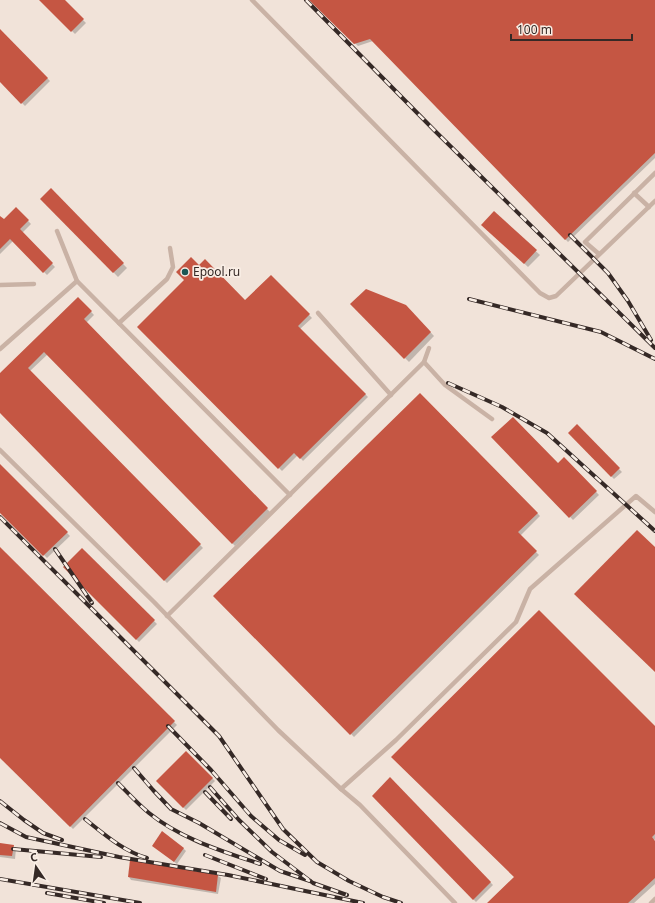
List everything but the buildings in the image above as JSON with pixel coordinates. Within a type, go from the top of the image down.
[{"type":"lane","points":[[252,0],[540,293],[549,298],[556,296],[655,201]]},
{"type":"lane","points":[[599,254],[585,242],[655,173]]},
{"type":"lane","points":[[634,193],[648,207]]},
{"type":"lane","points":[[57,231],[77,281],[290,495]]},
{"type":"lane","points":[[119,323],[167,279],[173,267],[170,248]]},
{"type":"lane","points":[[0,349],[77,281]]},
{"type":"lane","points":[[0,285],[34,284]]},
{"type":"lane","points":[[318,314],[391,395]]},
{"type":"lane","points":[[167,616],[424,362],[428,348]]},
{"type":"lane","points":[[424,362],[444,384],[492,420]]},
{"type":"lane","points":[[0,450],[167,616],[278,730],[341,790],[360,805],[455,903]]},
{"type":"lane","points":[[341,790],[396,740],[516,622],[530,589],[636,496],[655,512]]},
{"type":"lane","points":[[651,903],[655,899]]},
{"type":"railway","points":[[306,0],[435,131],[655,348]]},
{"type":"railway","points":[[570,235],[608,273],[628,301],[651,340]]},
{"type":"railway","points":[[469,299],[601,332],[655,359]]},
{"type":"railway","points":[[448,383],[502,407],[547,433],[655,531]]},
{"type":"railway","points":[[0,517],[219,736],[283,829],[317,862],[349,881],[383,897],[401,903]]},
{"type":"railway","points":[[55,549],[92,603]]},
{"type":"railway","points":[[168,726],[211,770],[251,816],[279,840],[305,855]]},
{"type":"railway","points":[[134,768],[171,809],[199,823],[280,871],[310,881]]},
{"type":"railway","points":[[118,783],[149,813],[174,830],[202,843],[260,864]]},
{"type":"railway","points":[[210,787],[239,820],[272,852],[313,883],[347,895]]},
{"type":"railway","points":[[205,792],[231,819]]},
{"type":"railway","points":[[0,801],[43,833],[62,840]]},
{"type":"railway","points":[[85,819],[122,847],[147,858]]},
{"type":"railway","points":[[0,823],[26,837],[119,857],[228,875],[363,903]]},
{"type":"railway","points":[[13,849],[101,857]]},
{"type":"railway","points":[[205,855],[266,879]]},
{"type":"railway","points":[[0,879],[140,903]]},
{"type":"railway","points":[[47,893],[104,903]]},
{"type":"place","name":"Epool.ru","points":[[185,272]]}]
